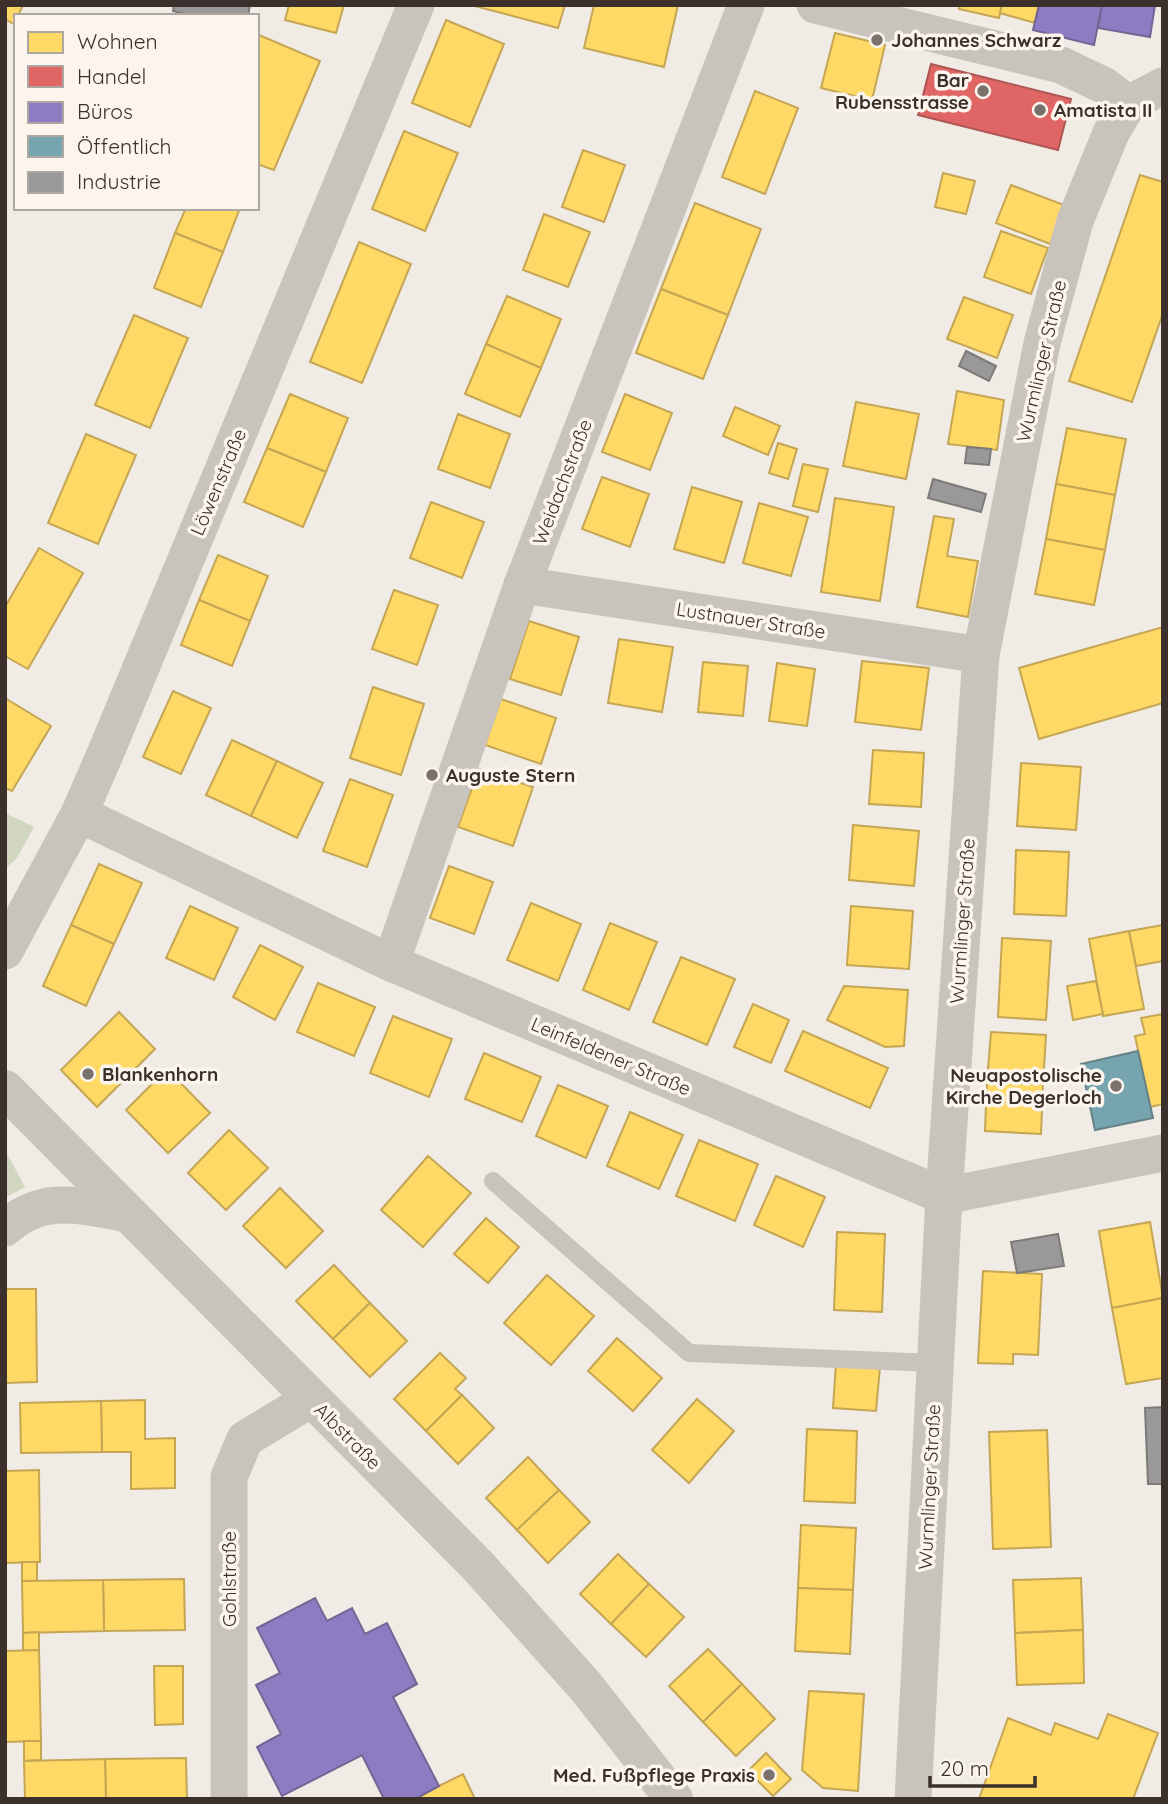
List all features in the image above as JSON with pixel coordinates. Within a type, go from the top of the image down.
[{"type":"street","name":"Löwenstraße","points":[[5,951],[79,814],[416,5]]},
{"type":"street","name":"Weidachstraße","points":[[390,963],[522,585],[746,5]]},
{"type":"street","points":[[815,5],[1061,65],[1105,86],[1128,104],[1163,86]]},
{"type":"street","name":"Wurmlinger Straße","points":[[913,1799],[944,1196],[981,655],[1042,343],[1075,221],[1111,133],[1128,104]]},
{"type":"street","name":"Lustnauer Straße","points":[[522,585],[981,655]]},
{"type":"street","name":"Leinfeldener Straße","points":[[79,814],[390,963],[944,1196]]},
{"type":"street","name":"Albstraße","points":[[5,1089],[478,1566],[586,1687],[674,1799]]},
{"type":"street","points":[[944,1196],[1163,1153]]},
{"type":"street","points":[[5,1228],[22,1213],[48,1204],[129,1214]]},
{"type":"street","name":"Gohlstraße","points":[[229,1799],[229,1477],[246,1439],[311,1399]]},
{"type":"lane","points":[[493,1181],[689,1353],[935,1363]]},
{"type":"green space","points":[[5,813],[34,827],[17,858],[5,869]]},
{"type":"green space","points":[[5,1150],[25,1187],[5,1198]]},
{"type":"building: Wohnen","points":[[5,5],[23,5],[19,14],[14,14],[14,24],[5,19]]},
{"type":"building: Wohnen","points":[[289,5],[344,5],[336,33],[285,20]]},
{"type":"building: Wohnen","points":[[471,5],[565,5],[558,28]]},
{"type":"building: Wohnen","points":[[594,5],[678,5],[664,67],[584,48]]},
{"type":"building: Wohnen","points":[[960,5],[1002,5],[999,18],[959,9]]},
{"type":"building: Wohnen","points":[[1002,5],[1039,5],[1035,23],[1000,13]]},
{"type":"building: Wohnen","points":[[446,20],[504,44],[470,127],[412,103]]},
{"type":"building: Wohnen","points":[[835,33],[885,45],[872,100],[821,88]]},
{"type":"building: Wohnen","points":[[259,35],[320,61],[274,170],[259,165]]},
{"type":"building: Wohnen","points":[[755,91],[798,108],[765,194],[722,177]]},
{"type":"building: Wohnen","points":[[404,131],[458,153],[425,231],[372,209]]},
{"type":"building: Wohnen","points":[[583,150],[625,165],[604,222],[562,207]]},
{"type":"building: Wohnen","points":[[943,173],[975,181],[966,214],[935,207]]},
{"type":"building: Wohnen","points":[[1140,175],[1163,182],[1163,313],[1132,402],[1069,381]]},
{"type":"building: Wohnen","points":[[1011,185],[1064,205],[1050,244],[996,223]]},
{"type":"building: Wohnen","points":[[695,203],[761,229],[728,315],[661,289]]},
{"type":"building: Wohnen","points":[[185,210],[239,210],[223,252],[175,233]]},
{"type":"building: Wohnen","points":[[544,214],[590,232],[568,287],[523,270]]},
{"type":"building: Wohnen","points":[[1001,231],[1048,248],[1031,294],[984,277]]},
{"type":"building: Wohnen","points":[[175,233],[223,252],[201,307],[154,288]]},
{"type":"building: Wohnen","points":[[359,242],[411,264],[362,383],[310,362]]},
{"type":"building: Wohnen","points":[[661,289],[728,315],[703,379],[636,353]]},
{"type":"building: Wohnen","points":[[507,296],[561,319],[541,368],[486,344]]},
{"type":"building: Wohnen","points":[[964,297],[1013,315],[997,358],[947,339]]},
{"type":"building: Wohnen","points":[[134,315],[188,338],[150,428],[95,405]]},
{"type":"building: Wohnen","points":[[486,344],[541,368],[520,417],[465,394]]},
{"type":"building: Wohnen","points":[[957,391],[1004,400],[997,450],[948,444]]},
{"type":"building: Wohnen","points":[[290,394],[348,418],[326,472],[267,448]]},
{"type":"building: Wohnen","points":[[625,394],[672,413],[650,470],[602,452]]},
{"type":"building: Wohnen","points":[[856,402],[919,414],[906,479],[843,466]]},
{"type":"building: Wohnen","points":[[735,407],[780,426],[768,455],[723,436]]},
{"type":"building: Wohnen","points":[[458,414],[510,434],[490,488],[438,469]]},
{"type":"building: Wohnen","points":[[1067,428],[1126,439],[1115,495],[1056,484]]},
{"type":"building: Wohnen","points":[[86,434],[136,455],[98,544],[48,523]]},
{"type":"building: Wohnen","points":[[778,443],[797,449],[788,479],[769,473]]},
{"type":"building: Wohnen","points":[[267,448],[326,472],[303,527],[244,502]]},
{"type":"building: Wohnen","points":[[803,464],[828,469],[818,512],[793,506]]},
{"type":"building: Wohnen","points":[[602,477],[649,494],[630,547],[582,529]]},
{"type":"building: Wohnen","points":[[1056,484],[1115,495],[1105,550],[1046,539]]},
{"type":"building: Wohnen","points":[[692,487],[742,502],[724,563],[674,549]]},
{"type":"building: Wohnen","points":[[835,498],[894,507],[880,601],[821,592]]},
{"type":"building: Wohnen","points":[[431,502],[484,522],[462,578],[410,558]]},
{"type":"building: Wohnen","points":[[759,503],[808,517],[791,576],[743,563]]},
{"type":"building: Wohnen","points":[[934,516],[954,519],[947,556],[978,561],[968,617],[917,607]]},
{"type":"building: Wohnen","points":[[1046,539],[1105,550],[1094,605],[1035,594]]},
{"type":"building: Wohnen","points":[[39,548],[83,573],[28,669],[5,656],[5,607]]},
{"type":"building: Wohnen","points":[[218,555],[268,576],[250,621],[199,600]]},
{"type":"building: Wohnen","points":[[394,590],[438,605],[417,665],[372,649]]},
{"type":"building: Wohnen","points":[[199,600],[250,621],[232,666],[181,645]]},
{"type":"building: Wohnen","points":[[529,621],[579,637],[561,695],[510,679]]},
{"type":"building: Wohnen","points":[[1163,627],[1163,703],[1039,739],[1019,668]]},
{"type":"building: Wohnen","points":[[619,639],[673,647],[662,712],[608,703]]},
{"type":"building: Wohnen","points":[[862,661],[929,668],[921,730],[855,722]]},
{"type":"building: Wohnen","points":[[703,662],[748,666],[743,716],[698,712]]},
{"type":"building: Wohnen","points":[[777,663],[815,669],[807,726],[769,721]]},
{"type":"building: Wohnen","points":[[373,687],[424,704],[401,775],[350,758]]},
{"type":"building: Wohnen","points":[[173,691],[211,708],[181,774],[143,757]]},
{"type":"building: Wohnen","points":[[5,698],[51,726],[12,791],[5,788]]},
{"type":"building: Wohnen","points":[[501,699],[556,718],[541,764],[485,745]]},
{"type":"building: Wohnen","points":[[232,740],[277,761],[251,816],[206,795]]},
{"type":"building: Wohnen","points":[[873,750],[924,753],[921,807],[869,804]]},
{"type":"building: Wohnen","points":[[277,761],[323,783],[297,838],[251,816]]},
{"type":"building: Wohnen","points":[[1021,763],[1081,767],[1076,830],[1017,826]]},
{"type":"building: Wohnen","points":[[479,769],[533,787],[513,846],[458,827]]},
{"type":"building: Wohnen","points":[[350,779],[393,795],[367,867],[323,851]]},
{"type":"building: Wohnen","points":[[853,825],[919,831],[914,886],[849,880]]},
{"type":"building: Wohnen","points":[[1016,850],[1069,852],[1066,916],[1014,914]]},
{"type":"building: Wohnen","points":[[99,864],[142,883],[114,944],[71,925]]},
{"type":"building: Wohnen","points":[[449,866],[493,882],[474,934],[430,918]]},
{"type":"building: Wohnen","points":[[531,903],[581,924],[558,981],[507,960]]},
{"type":"building: Wohnen","points":[[190,906],[238,928],[214,980],[166,958]]},
{"type":"building: Wohnen","points":[[851,906],[913,911],[909,969],[847,965]]},
{"type":"building: Wohnen","points":[[610,923],[657,942],[629,1010],[583,990]]},
{"type":"building: Wohnen","points":[[71,925],[114,944],[86,1006],[43,986]]},
{"type":"building: Wohnen","points":[[1163,925],[1163,961],[1136,966],[1129,931]]},
{"type":"building: Wohnen","points":[[1129,931],[1144,1009],[1103,1016],[1089,939]]},
{"type":"building: Wohnen","points":[[1002,938],[1051,941],[1046,1020],[998,1017]]},
{"type":"building: Wohnen","points":[[260,945],[303,967],[275,1020],[233,997]]},
{"type":"building: Wohnen","points":[[681,957],[735,979],[707,1045],[653,1022]]},
{"type":"building: Wohnen","points":[[1096,981],[1103,1014],[1073,1020],[1067,986]]},
{"type":"building: Wohnen","points":[[318,983],[375,1007],[354,1056],[297,1032]]},
{"type":"building: Wohnen","points":[[844,986],[908,990],[904,1046],[885,1047],[827,1020]]},
{"type":"building: Wohnen","points":[[753,1004],[789,1020],[771,1063],[734,1047]]},
{"type":"building: Wohnen","points":[[119,1012],[155,1049],[97,1107],[61,1070]]},
{"type":"building: Wohnen","points":[[1163,1014],[1163,1104],[1150,1107],[1135,1036],[1145,1034],[1141,1018]]},
{"type":"building: Wohnen","points":[[393,1016],[452,1039],[429,1097],[370,1073]]},
{"type":"building: Wohnen","points":[[803,1031],[888,1068],[870,1108],[785,1071]]},
{"type":"building: Wohnen","points":[[991,1032],[1046,1035],[1043,1084],[987,1082]]},
{"type":"building: Wohnen","points":[[484,1053],[541,1077],[522,1122],[465,1099]]},
{"type":"building: Wohnen","points":[[167,1069],[210,1113],[168,1153],[126,1110]]},
{"type":"building: Wohnen","points":[[987,1082],[1043,1084],[1041,1134],[985,1131]]},
{"type":"building: Wohnen","points":[[558,1085],[608,1106],[586,1158],[536,1136]]},
{"type":"building: Wohnen","points":[[630,1112],[683,1135],[659,1189],[607,1166]]},
{"type":"building: Wohnen","points":[[229,1130],[268,1168],[226,1210],[188,1173]]},
{"type":"building: Wohnen","points":[[699,1140],[758,1164],[735,1221],[676,1196]]},
{"type":"building: Wohnen","points":[[428,1156],[471,1193],[423,1247],[381,1210]]},
{"type":"building: Wohnen","points":[[776,1176],[825,1197],[803,1247],[754,1225]]},
{"type":"building: Wohnen","points":[[280,1188],[323,1231],[286,1268],[243,1226]]},
{"type":"building: Wohnen","points":[[486,1218],[519,1247],[488,1283],[454,1254]]},
{"type":"building: Wohnen","points":[[1150,1222],[1163,1298],[1112,1308],[1099,1231]]},
{"type":"building: Wohnen","points":[[837,1232],[885,1234],[882,1312],[834,1310]]},
{"type":"building: Wohnen","points":[[334,1265],[370,1303],[333,1339],[296,1301]]},
{"type":"building: Wohnen","points":[[983,1271],[1042,1274],[1038,1355],[1013,1354],[1013,1364],[978,1363]]},
{"type":"building: Wohnen","points":[[547,1275],[594,1316],[551,1365],[504,1323]]},
{"type":"building: Wohnen","points":[[5,1289],[36,1289],[37,1382],[5,1383]]},
{"type":"building: Wohnen","points":[[1163,1298],[1163,1378],[1126,1384],[1112,1308]]},
{"type":"building: Wohnen","points":[[370,1303],[407,1341],[370,1377],[333,1339]]},
{"type":"building: Wohnen","points":[[617,1338],[662,1378],[633,1411],[588,1371]]},
{"type":"building: Wohnen","points":[[440,1353],[466,1378],[455,1389],[462,1395],[426,1431],[394,1399]]},
{"type":"building: Wohnen","points":[[836,1363],[880,1367],[876,1411],[833,1408]]},
{"type":"building: Wohnen","points":[[462,1395],[494,1428],[458,1464],[426,1431]]},
{"type":"building: Wohnen","points":[[697,1399],[734,1431],[689,1483],[652,1450]]},
{"type":"building: Wohnen","points":[[145,1400],[145,1439],[175,1438],[175,1488],[131,1489],[131,1452],[102,1452],[101,1401]]},
{"type":"building: Wohnen","points":[[101,1401],[102,1452],[21,1453],[20,1403]]},
{"type":"building: Wohnen","points":[[807,1429],[857,1431],[855,1503],[804,1501]]},
{"type":"building: Wohnen","points":[[1047,1430],[1051,1547],[993,1549],[989,1432]]},
{"type":"building: Wohnen","points":[[528,1457],[559,1490],[517,1530],[486,1498]]},
{"type":"building: Wohnen","points":[[39,1470],[40,1562],[5,1563],[5,1471]]},
{"type":"building: Wohnen","points":[[559,1490],[590,1522],[548,1563],[517,1530]]},
{"type":"building: Wohnen","points":[[801,1525],[856,1528],[853,1590],[798,1588]]},
{"type":"building: Wohnen","points":[[618,1554],[649,1584],[611,1624],[580,1594]]},
{"type":"building: Wohnen","points":[[22,1562],[37,1562],[37,1581],[22,1581]]},
{"type":"building: Wohnen","points":[[1081,1578],[1083,1630],[1015,1633],[1013,1580]]},
{"type":"building: Wohnen","points":[[184,1579],[185,1630],[104,1631],[103,1580]]},
{"type":"building: Wohnen","points":[[103,1580],[104,1631],[23,1633],[22,1581]]},
{"type":"building: Wohnen","points":[[649,1584],[684,1617],[646,1657],[611,1624]]},
{"type":"building: Wohnen","points":[[798,1588],[853,1590],[850,1654],[795,1651]]},
{"type":"building: Wohnen","points":[[1083,1630],[1084,1683],[1017,1685],[1015,1633]]},
{"type":"building: Wohnen","points":[[39,1632],[39,1650],[23,1651],[23,1633]]},
{"type":"building: Wohnen","points":[[708,1649],[742,1684],[703,1722],[669,1686]]},
{"type":"building: Wohnen","points":[[39,1650],[41,1741],[5,1742],[5,1651]]},
{"type":"building: Wohnen","points":[[154,1666],[183,1666],[183,1724],[155,1725]]},
{"type":"building: Wohnen","points":[[742,1684],[775,1719],[736,1756],[703,1722]]},
{"type":"building: Wohnen","points":[[809,1691],[864,1694],[858,1791],[823,1788],[802,1770]]},
{"type":"building: Wohnen","points":[[1108,1714],[1158,1733],[1133,1799],[979,1799],[1008,1718],[1051,1735],[1055,1723],[1098,1739]]},
{"type":"building: Wohnen","points":[[24,1741],[41,1741],[41,1760],[24,1761]]},
{"type":"building: Wohnen","name":"Med. Fußpflege Praxis","points":[[766,1753],[791,1779],[773,1796],[748,1771]]},
{"type":"building: Wohnen","points":[[186,1758],[187,1799],[106,1799],[105,1759]]},
{"type":"building: Wohnen","points":[[105,1759],[106,1799],[25,1799],[24,1761]]},
{"type":"building: Wohnen","points":[[463,1774],[475,1799],[415,1799],[439,1786]]},
{"type":"building: Handel","points":[[931,64],[1071,99],[1058,150],[918,115]]},
{"type":"building: Büros","points":[[1039,5],[1102,5],[1094,45],[1033,30]]},
{"type":"building: Büros","points":[[1102,5],[1155,5],[1150,37],[1098,28]]},
{"type":"building: Büros","points":[[315,1598],[327,1621],[352,1608],[365,1634],[387,1623],[417,1684],[393,1697],[439,1786],[415,1799],[384,1799],[362,1755],[282,1796],[257,1747],[281,1734],[256,1685],[280,1673],[257,1628]]},
{"type":"building: Öffentlich","name":"Neuapostolische Kirche Degerloch","points":[[1138,1051],[1153,1118],[1095,1130],[1081,1064]]},
{"type":"building: Industrie","points":[[174,5],[250,5],[248,14],[185,14],[173,11]]},
{"type":"building: Industrie","points":[[966,351],[996,366],[989,381],[959,366]]},
{"type":"building: Industrie","points":[[967,447],[991,449],[989,465],[965,463]]},
{"type":"building: Industrie","points":[[933,479],[986,494],[981,512],[928,498]]},
{"type":"building: Industrie","points":[[1058,1234],[1064,1266],[1017,1273],[1011,1242]]},
{"type":"building: Industrie","points":[[1163,1407],[1163,1484],[1148,1484],[1145,1408]]},
{"type":"place","name":"Johannes Schwarz","points":[[877,40]]},
{"type":"place","name":"Bar Rubensstrasse","points":[[983,91]]},
{"type":"place","name":"Amatista II","points":[[1040,110]]},
{"type":"place","name":"Auguste Stern","points":[[432,775]]},
{"type":"place","name":"Blankenhorn","points":[[88,1074]]},
{"type":"place","name":"Neuapostolische Kirche Degerloch","points":[[1116,1086]]},
{"type":"place","name":"Med. Fußpflege Praxis","points":[[769,1775]]}]
